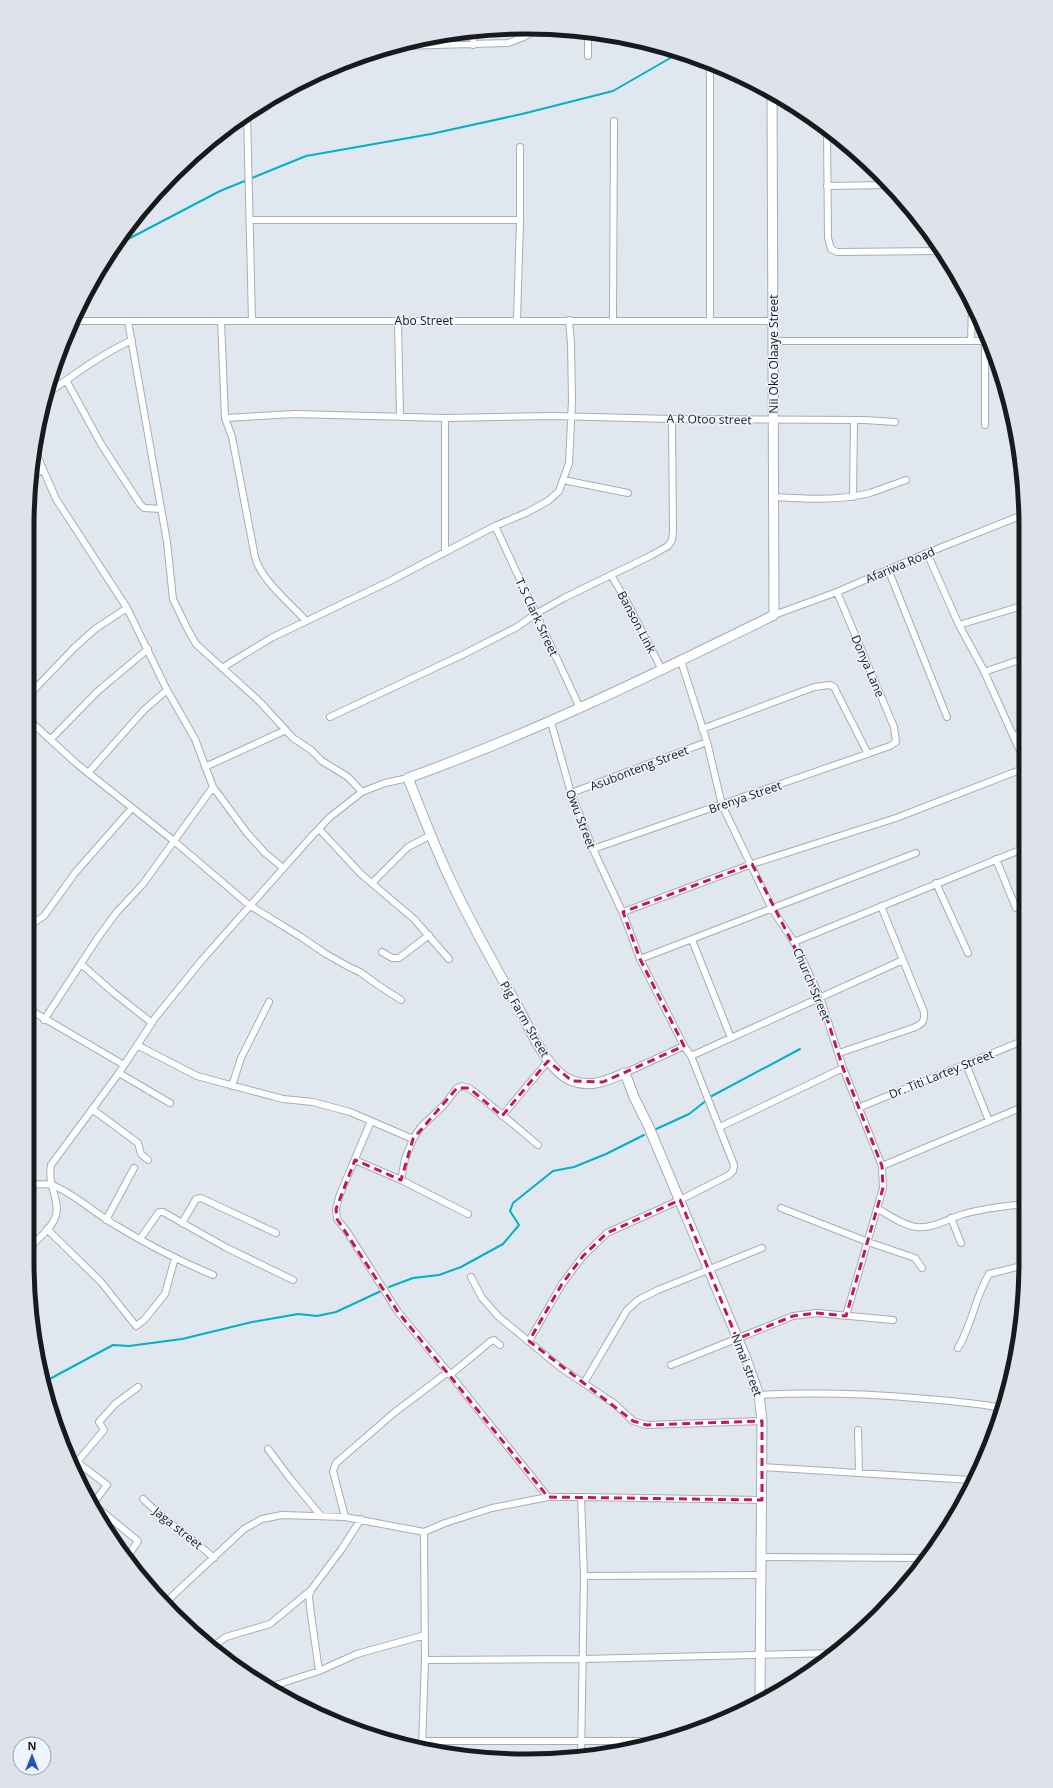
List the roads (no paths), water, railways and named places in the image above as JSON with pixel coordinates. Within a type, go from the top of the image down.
[{"type":"street","points":[[419,46],[508,43],[528,34]]},
{"type":"street","points":[[473,37],[473,45]]},
{"type":"street","points":[[588,38],[588,56]]},
{"type":"street","points":[[710,72],[710,320]]},
{"type":"street","name":"Nii Oko Olaaye Street","points":[[772,99],[774,615]]},
{"type":"street","points":[[247,121],[250,181],[252,321]]},
{"type":"street","points":[[613,320],[614,121]]},
{"type":"street","points":[[829,138],[827,186],[828,238],[831,249],[837,252],[935,251]]},
{"type":"street","points":[[516,320],[520,220],[520,148]]},
{"type":"street","points":[[827,186],[882,185]]},
{"type":"street","points":[[250,220],[520,220]]},
{"type":"street","points":[[972,317],[972,341]]},
{"type":"street","points":[[398,320],[400,416]]},
{"type":"street","points":[[222,668],[271,638],[390,581],[495,526],[528,512],[548,501],[559,491],[568,463],[571,416],[571,344],[568,320]]},
{"type":"street","name":"Abo Street","points":[[79,321],[773,321]]},
{"type":"street","points":[[128,321],[167,542],[173,599],[196,644],[258,701],[286,730],[322,761],[348,777],[362,792]]},
{"type":"street","points":[[222,321],[225,418],[232,436],[257,564],[266,578],[306,621]]},
{"type":"street","points":[[54,389],[118,347],[132,340]]},
{"type":"street","points":[[773,341],[983,341]]},
{"type":"street","points":[[985,346],[985,425]]},
{"type":"street","points":[[66,380],[101,444],[140,504],[144,508],[161,509]]},
{"type":"street","name":"A R Otoo street","points":[[225,418],[295,414],[445,418],[571,416],[672,419],[854,420],[895,422]]},
{"type":"street","points":[[445,418],[445,552]]},
{"type":"street","points":[[330,717],[464,654],[516,627],[536,613],[652,556],[668,546],[672,540],[673,531],[672,419]]},
{"type":"street","points":[[853,496],[855,446],[854,420]]},
{"type":"street","points":[[39,459],[56,499],[127,608],[167,690],[195,739],[213,787],[247,833],[283,868]]},
{"type":"street","points":[[37,474],[43,469]]},
{"type":"street","points":[[563,480],[628,493]]},
{"type":"street","points":[[774,497],[819,499],[853,496],[871,492],[906,480]]},
{"type":"street","name":"Afariwa Road","points":[[774,615],[837,592],[927,552],[1019,516]]},
{"type":"street","name":"T.S Clark Street","points":[[495,526],[580,708]]},
{"type":"street","points":[[927,552],[1019,749]]},
{"type":"street","points":[[888,569],[947,717]]},
{"type":"street","name":"Banson Link","points":[[611,575],[627,602],[662,670]]},
{"type":"street","name":"Donya Lane","points":[[837,592],[894,727],[896,742]]},
{"type":"street","points":[[960,625],[1019,607]]},
{"type":"street","points":[[34,690],[74,648],[95,629],[127,608]]},
{"type":"street","points":[[34,1243],[47,1229],[56,1215],[56,1205],[50,1185],[51,1165],[119,1073],[152,1023],[202,960],[249,905],[330,817],[362,792],[385,783],[408,778],[475,754],[551,722],[682,661],[774,615]]},
{"type":"street","points":[[51,739],[98,691],[148,649]]},
{"type":"street","points":[[984,672],[1019,660]]},
{"type":"street","name":"Church Street","points":[[682,661],[702,730],[707,742],[722,805],[752,864],[772,909],[794,942],[820,996],[843,1068],[882,1166],[883,1188],[878,1209],[846,1316]]},
{"type":"street","points":[[702,730],[814,687],[830,684],[834,687],[868,754]]},
{"type":"street","points":[[88,773],[144,710],[167,690]]},
{"type":"street","name":"Owu Street","points":[[551,722],[571,793],[593,849],[622,912]]},
{"type":"street","points":[[34,724],[88,773],[174,841],[249,905],[349,968],[360,972],[375,984],[401,1000]]},
{"type":"street","points":[[205,767],[286,730]]},
{"type":"street","points":[[1013,736],[1019,734]]},
{"type":"street","name":"Asubonteng Street","points":[[571,793],[707,742]]},
{"type":"street","name":"Brenya Street","points":[[593,849],[868,754],[890,746],[896,742]]},
{"type":"street","points":[[529,1341],[562,1284],[583,1256],[607,1233],[680,1200],[729,1175],[733,1171],[734,1165],[691,1056],[684,1046],[640,959],[622,912],[752,864],[896,818],[1019,770]]},
{"type":"street","name":"Pig Farm Street","points":[[408,778],[451,881],[471,922],[548,1060],[561,1075],[572,1081],[587,1084],[603,1082],[684,1046]]},
{"type":"street","points":[[44,1020],[116,913],[143,884],[213,787]]},
{"type":"street","points":[[34,922],[44,916],[75,874],[131,808]]},
{"type":"street","points":[[319,829],[361,874],[399,905],[429,935],[449,959]]},
{"type":"street","points":[[372,883],[408,847],[431,835]]},
{"type":"street","points":[[794,942],[1019,850]]},
{"type":"street","points":[[640,959],[916,853]]},
{"type":"street","points":[[996,859],[1016,908]]},
{"type":"street","points":[[936,883],[968,953]]},
{"type":"street","points":[[839,1053],[923,1023],[925,1019],[924,1012],[881,906]]},
{"type":"street","points":[[382,952],[392,958],[400,958],[429,935]]},
{"type":"street","points":[[692,940],[731,1038]]},
{"type":"street","points":[[691,1056],[820,996],[903,960]]},
{"type":"street","points":[[81,964],[114,993],[152,1023]]},
{"type":"street","points":[[232,1086],[240,1058],[269,1002]]},
{"type":"street","points":[[34,1013],[124,1065]]},
{"type":"street","name":"Dr. Titi Lartey Street","points":[[858,1108],[1019,1042]]},
{"type":"street","points":[[137,1045],[197,1076],[283,1099],[313,1102],[350,1112],[413,1139]]},
{"type":"street","points":[[502,1116],[548,1060]]},
{"type":"street","points":[[966,1064],[989,1121]]},
{"type":"street","points":[[720,1128],[843,1068]]},
{"type":"street","points":[[119,1073],[170,1103]]},
{"type":"street","name":"Nmai street","points":[[625,1073],[634,1097],[648,1125],[680,1200],[759,1395],[762,1421],[760,1695]]},
{"type":"street","points":[[401,1180],[404,1159],[420,1128],[444,1105],[457,1088],[462,1086],[469,1088],[538,1145]]},
{"type":"street","points":[[882,1166],[1019,1108]]},
{"type":"street","points":[[92,1109],[138,1143],[141,1154],[148,1160]]},
{"type":"street","points":[[371,1120],[340,1194],[336,1209],[337,1219],[348,1233],[398,1312],[548,1497]]},
{"type":"street","points":[[355,1160],[401,1180],[468,1214]]},
{"type":"street","points":[[106,1220],[134,1168]]},
{"type":"street","points":[[34,1184],[37,1186],[50,1185],[67,1194],[106,1220],[140,1239],[175,1258],[213,1275]]},
{"type":"street","points":[[182,1223],[196,1198],[199,1198],[209,1201],[276,1233]]},
{"type":"street","points":[[878,1209],[916,1227],[938,1224],[950,1218],[981,1210],[1019,1205]]},
{"type":"street","points":[[781,1208],[868,1242],[915,1258],[922,1268]]},
{"type":"street","points":[[140,1239],[159,1212],[163,1212],[227,1248],[293,1280]]},
{"type":"street","points":[[950,1218],[961,1243]]},
{"type":"street","points":[[47,1229],[101,1282],[136,1326],[144,1320],[165,1294],[175,1258]]},
{"type":"street","points":[[584,1383],[627,1310],[638,1300],[658,1290],[762,1248]]},
{"type":"street","points":[[958,1348],[969,1326],[985,1281],[989,1274],[1019,1267]]},
{"type":"street","points":[[471,1277],[487,1303],[499,1317],[561,1368],[615,1404],[633,1421],[647,1426],[762,1421]]},
{"type":"street","points":[[671,1365],[793,1316],[817,1313],[893,1320]]},
{"type":"street","points":[[345,1517],[333,1471],[336,1463],[395,1412],[491,1341],[494,1340],[500,1345]]},
{"type":"street","points":[[96,1501],[107,1485],[77,1462],[104,1430],[99,1422],[115,1404],[138,1387]]},
{"type":"street","points":[[759,1395],[792,1393],[884,1395],[981,1404],[997,1407]]},
{"type":"street","points":[[858,1430],[859,1473]]},
{"type":"street","points":[[268,1449],[289,1478],[321,1516]]},
{"type":"street","points":[[762,1467],[968,1480]]},
{"type":"street","points":[[169,1600],[244,1529],[262,1519],[282,1515],[345,1517],[424,1532],[445,1523],[492,1508],[548,1497],[762,1500]]},
{"type":"street","points":[[581,1497],[584,1576],[581,1751]]},
{"type":"street","name":"Jaga street","points":[[143,1499],[168,1522],[197,1542],[214,1558]]},
{"type":"street","points":[[103,1513],[138,1541],[130,1553]]},
{"type":"street","points":[[217,1644],[226,1637],[270,1624],[311,1590],[341,1550],[361,1519]]},
{"type":"street","points":[[422,1743],[425,1660],[424,1532]]},
{"type":"street","points":[[761,1556],[919,1558]]},
{"type":"street","points":[[584,1576],[760,1575]]},
{"type":"street","points":[[311,1590],[310,1602],[320,1671]]},
{"type":"street","points":[[276,1685],[320,1671],[357,1654],[425,1635]]},
{"type":"street","points":[[425,1660],[583,1659],[824,1653]]},
{"type":"street","points":[[426,1744],[637,1741]]},
{"type":"waterway","points":[[127,240],[220,191],[306,156],[431,134],[522,114],[613,91],[673,56]]},
{"type":"waterway","points":[[710,1097],[800,1049]]},
{"type":"waterway","points":[[654,1130],[689,1114],[707,1100]]},
{"type":"waterway","points":[[389,1287],[413,1278],[439,1275],[461,1267],[503,1244],[519,1225],[510,1211],[513,1203],[553,1171],[574,1167],[606,1154],[644,1135]]},
{"type":"waterway","points":[[49,1380],[113,1345],[129,1346],[182,1339],[252,1322],[298,1314],[317,1316],[336,1312],[381,1291]]}]
